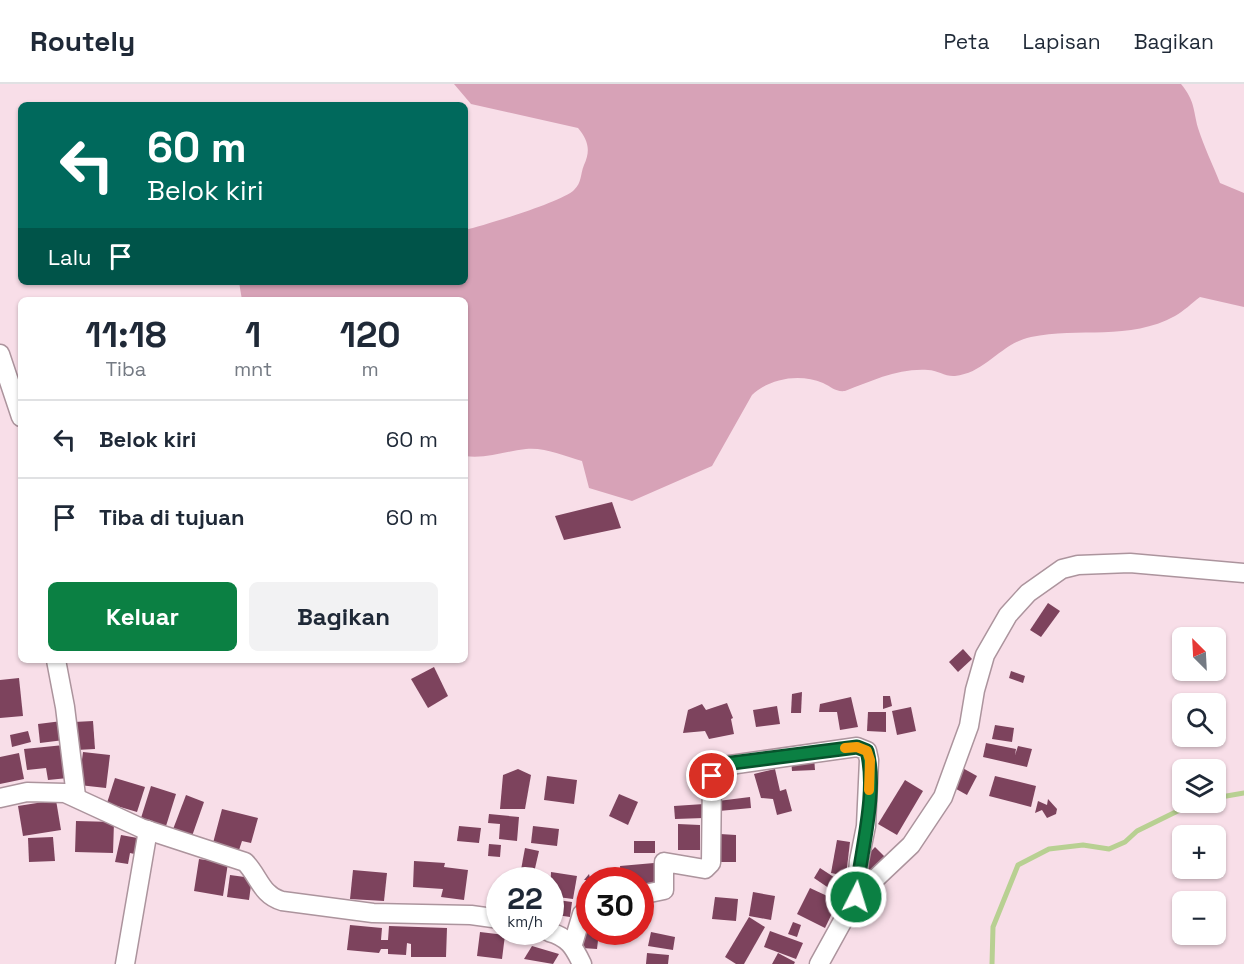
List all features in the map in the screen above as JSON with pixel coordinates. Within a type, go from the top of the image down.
[{"type":"street","points":[[0,354],[5,392],[18,412]]},
{"type":"street","points":[[819,964],[856,897],[911,845],[943,797],[969,726],[975,690],[985,655],[1008,615],[1028,593],[1062,569],[1078,565],[1130,563],[1244,573]]},
{"type":"street","points":[[57,663],[65,707],[76,796]]},
{"type":"street","points":[[654,892],[663,890],[664,862],[705,868],[711,864],[712,776],[716,766],[857,747],[867,751],[870,760],[866,825],[859,861],[856,897]]},
{"type":"street","points":[[0,798],[27,792],[53,792],[76,796],[148,830],[245,862],[253,870],[264,891],[272,898],[282,901],[373,913],[471,915],[486,918]]},
{"type":"street","points":[[125,964],[148,830]]},
{"type":"street","points":[[573,944],[576,934]]},
{"type":"street","points":[[564,938],[573,944],[582,964]]},
{"type":"shaded area","points":[[454,84],[1181,84],[1191,100],[1200,135],[1220,183],[1244,193],[1244,307],[1200,297],[1175,316],[1158,324],[1122,331],[1049,334],[1031,337],[1011,345],[976,369],[955,376],[931,370],[906,371],[845,391],[836,390],[823,383],[805,378],[776,381],[752,395],[712,466],[632,501],[589,488],[582,461],[554,452],[526,449],[488,456],[468,456],[468,297],[242,297],[240,285],[468,285],[468,229],[540,207],[567,195],[577,187],[580,181],[588,150],[586,141],[578,128],[471,104]]},
{"type":"building","points":[[612,502],[621,528],[564,540],[555,516]]},
{"type":"building","points":[[1048,603],[1060,611],[1041,637],[1030,630]]},
{"type":"building","points":[[963,649],[972,659],[958,672],[949,662]]},
{"type":"building","points":[[434,667],[448,696],[428,708],[411,679]]},
{"type":"building","points":[[1011,671],[1025,676],[1023,683],[1009,678]]},
{"type":"building","points":[[19,678],[23,716],[0,718],[0,680]]},
{"type":"building","points":[[802,692],[801,713],[791,713],[792,694]]},
{"type":"building","points":[[883,696],[890,696],[892,706],[883,709]]},
{"type":"building","points":[[851,697],[858,727],[840,730],[837,712],[819,712],[820,704]]},
{"type":"building","points":[[727,703],[733,718],[731,719],[734,734],[709,739],[705,731],[683,733],[688,710],[702,704],[706,710]]},
{"type":"building","points":[[777,706],[780,724],[756,727],[753,710]]},
{"type":"building","points":[[911,707],[916,731],[897,735],[892,711]]},
{"type":"building","points":[[868,712],[886,712],[886,732],[867,731]]},
{"type":"building","points":[[62,721],[64,740],[40,743],[38,724]]},
{"type":"building","points":[[93,721],[95,749],[76,750],[74,722]]},
{"type":"building","points":[[995,725],[1014,728],[1012,742],[992,739]]},
{"type":"building","points":[[28,731],[31,742],[12,747],[10,735]]},
{"type":"building","points":[[986,743],[1016,749],[1015,755],[1018,746],[1032,749],[1027,767],[983,757]]},
{"type":"building","points":[[64,745],[68,778],[48,780],[46,768],[27,770],[24,749]]},
{"type":"building","points":[[83,752],[110,755],[106,788],[79,785]]},
{"type":"building","points":[[19,753],[24,779],[0,784],[0,757]]},
{"type":"building","points":[[814,757],[815,770],[792,771],[791,759]]},
{"type":"building","points":[[959,766],[977,776],[967,795],[949,785]]},
{"type":"building","points":[[518,769],[531,775],[525,809],[500,809],[503,775]]},
{"type":"building","points":[[775,769],[780,791],[786,789],[792,811],[777,815],[773,799],[761,798],[754,774]]},
{"type":"building","points":[[547,776],[577,780],[574,804],[544,800]]},
{"type":"building","points":[[995,776],[1036,786],[1031,807],[989,796]]},
{"type":"building","points":[[115,778],[145,787],[137,812],[107,803]]},
{"type":"building","points":[[905,780],[923,791],[897,835],[878,824]]},
{"type":"building","points":[[151,786],[176,794],[166,826],[141,818]]},
{"type":"building","points":[[619,794],[638,802],[628,825],[609,816]]},
{"type":"building","points":[[186,795],[204,802],[191,839],[172,832]]},
{"type":"building","points":[[750,797],[751,808],[719,811],[718,801]]},
{"type":"building","points":[[1048,799],[1057,809],[1056,814],[1047,818],[1042,810],[1035,813],[1038,801],[1047,805]]},
{"type":"building","points":[[56,800],[61,830],[23,836],[18,806]]},
{"type":"building","points":[[704,804],[704,818],[675,819],[674,806]]},
{"type":"building","points":[[222,809],[258,818],[251,843],[242,841],[239,850],[213,843]]},
{"type":"building","points":[[489,814],[519,817],[517,841],[499,839],[500,824],[488,823]]},
{"type":"building","points":[[76,821],[114,822],[113,853],[75,852]]},
{"type":"building","points":[[678,824],[700,825],[700,850],[678,850]]},
{"type":"building","points":[[459,826],[481,828],[479,843],[457,841]]},
{"type":"building","points":[[533,826],[559,829],[557,846],[531,843]]},
{"type":"building","points":[[720,834],[736,835],[736,862],[719,862]]},
{"type":"building","points":[[121,835],[143,839],[139,855],[130,853],[128,864],[115,862]]},
{"type":"building","points":[[53,837],[55,861],[29,862],[28,838]]},
{"type":"building","points":[[837,840],[850,842],[846,876],[831,873]]},
{"type":"building","points":[[634,841],[655,841],[655,853],[634,853]]},
{"type":"building","points":[[489,844],[501,845],[500,857],[488,856]]},
{"type":"building","points":[[875,847],[886,858],[866,881],[862,861]]},
{"type":"building","points":[[525,848],[539,851],[535,867],[521,867]]},
{"type":"building","points":[[199,859],[228,863],[223,896],[194,891]]},
{"type":"building","points":[[414,861],[445,863],[444,867],[468,870],[464,900],[441,897],[443,889],[413,887]]},
{"type":"building","points":[[654,863],[656,887],[654,887],[654,867],[620,866]]},
{"type":"building","points":[[820,868],[846,885],[839,895],[814,878]]},
{"type":"building","points":[[353,870],[387,873],[384,901],[350,899]]},
{"type":"building","points":[[564,874],[576,876],[573,899],[564,898]]},
{"type":"building","points":[[230,875],[252,878],[249,900],[227,897]]},
{"type":"building","points":[[810,888],[838,901],[825,928],[797,914]]},
{"type":"building","points":[[753,892],[775,896],[771,920],[749,916]]},
{"type":"building","points":[[715,897],[738,899],[736,921],[712,919]]},
{"type":"building","points":[[564,901],[572,902],[570,917],[564,916]]},
{"type":"building","points":[[749,917],[765,927],[744,964],[736,964],[725,957]]},
{"type":"building","points":[[793,922],[801,925],[797,937],[788,934]]},
{"type":"building","points":[[350,925],[382,928],[381,940],[388,940],[389,926],[447,928],[446,957],[411,957],[411,944],[407,943],[406,955],[388,954],[388,949],[381,949],[379,953],[347,950]]},
{"type":"building","points":[[770,931],[803,943],[796,959],[764,947]]},
{"type":"building","points":[[480,932],[486,933],[486,945],[504,945],[502,959],[477,956]]},
{"type":"building","points":[[654,933],[675,937],[673,950],[648,946],[654,945]]},
{"type":"building","points":[[582,945],[597,945],[597,949],[582,948]]},
{"type":"building","points":[[532,946],[559,954],[553,964],[524,959]]},
{"type":"building","points":[[647,953],[669,955],[668,964],[646,964]]},
{"type":"building","points":[[778,953],[795,962],[794,964],[772,964]]},
{"type":"waterway","points":[[1226,796],[1244,793]]},
{"type":"waterway","points":[[992,964],[993,927],[1018,865],[1049,849],[1083,845],[1109,849],[1125,842],[1137,831],[1174,813]]},
{"type":"slow traffic","points":[[845,748],[862,747],[867,751],[870,760],[869,790]]},
{"type":"route","points":[[712,776],[716,766],[724,764],[857,747],[862,747],[867,751],[870,760],[867,812],[856,897]]}]
